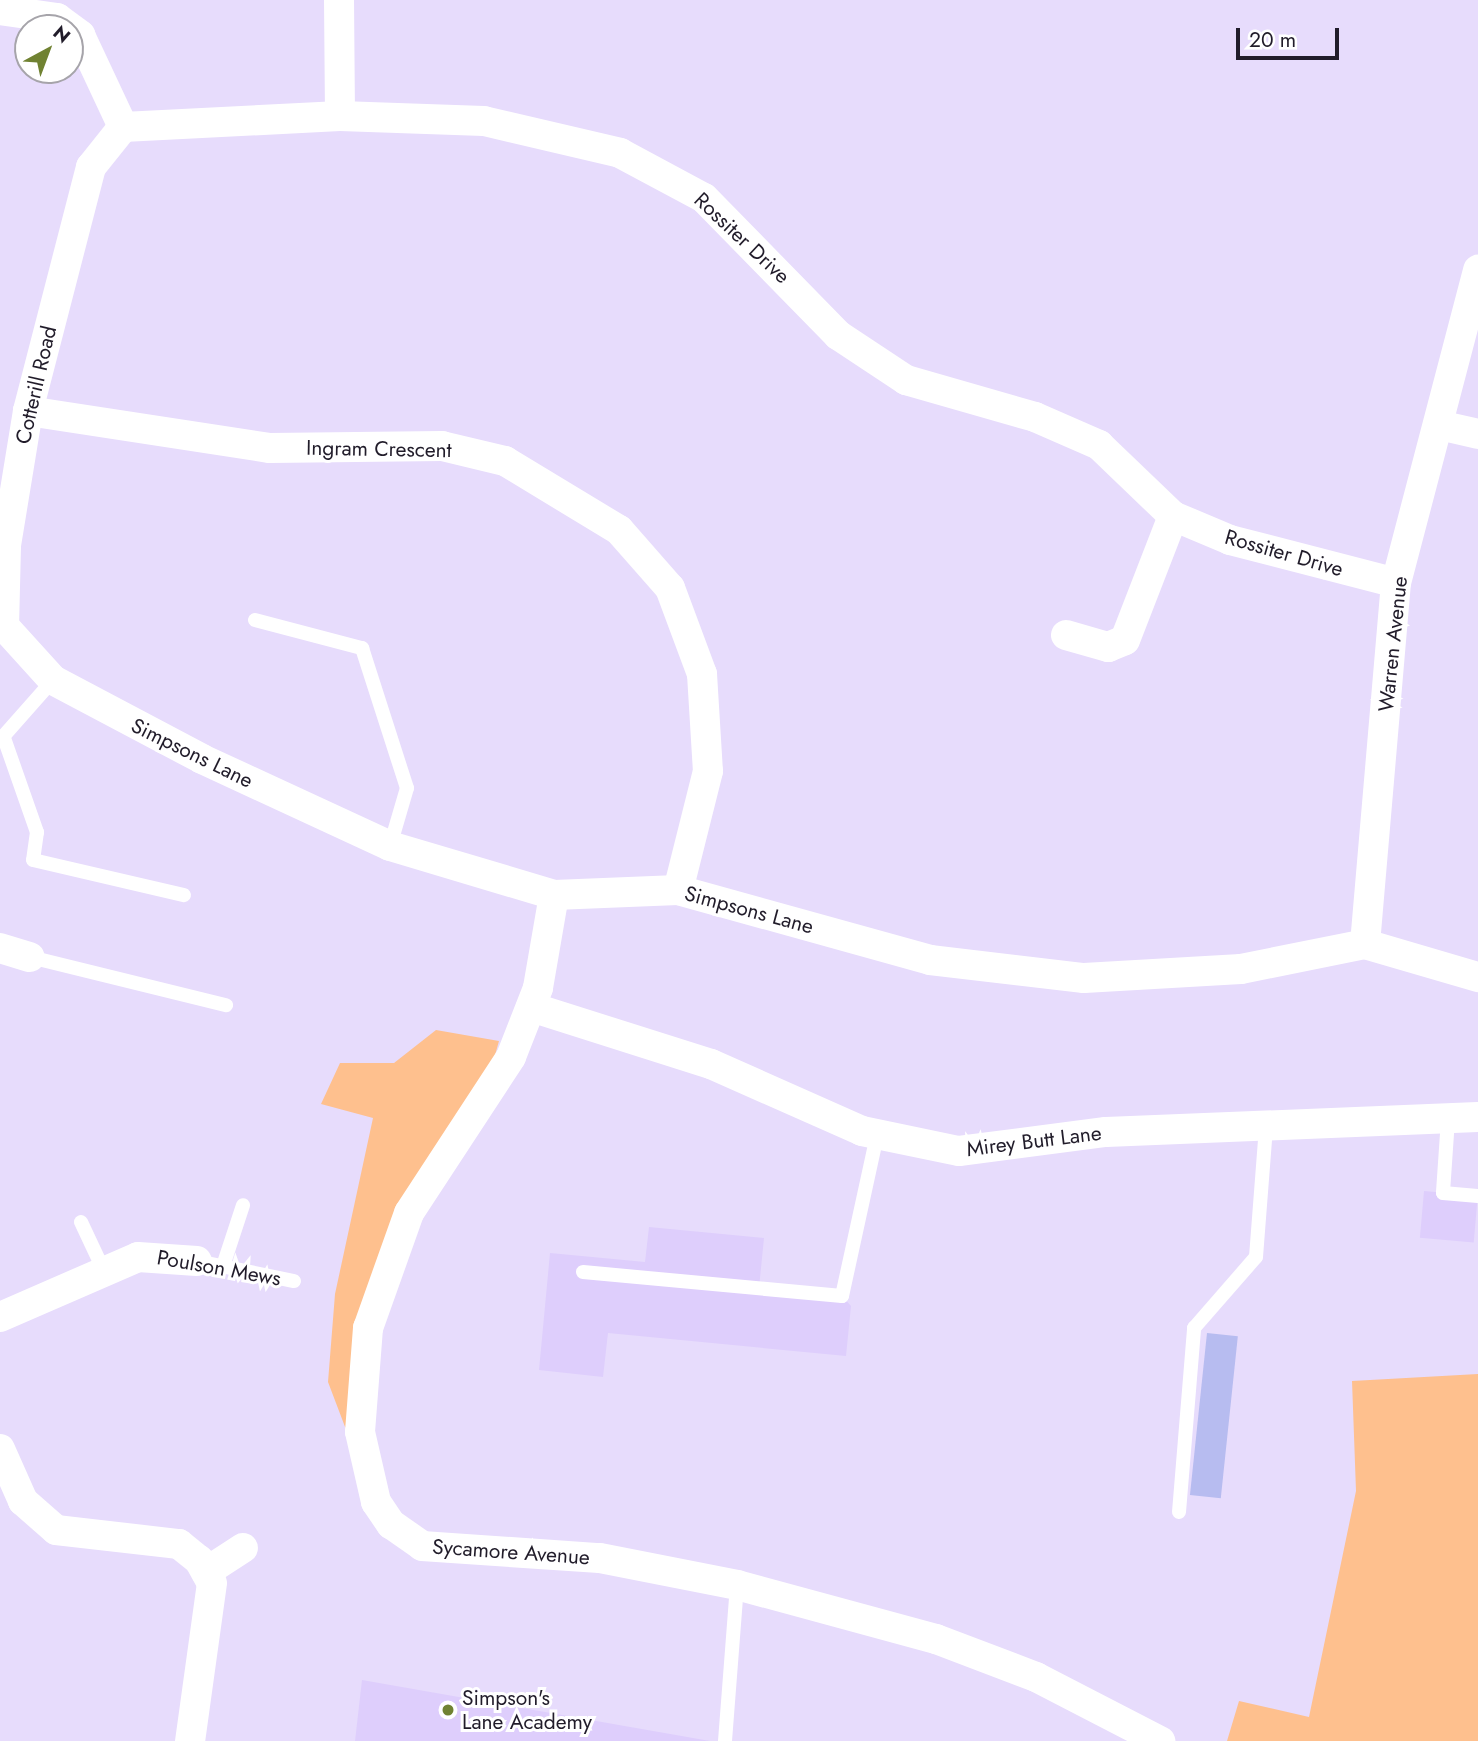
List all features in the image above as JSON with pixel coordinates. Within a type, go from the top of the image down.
[{"type":"street","points":[[339,0],[340,116]]},
{"type":"street","points":[[0,10],[57,18],[80,35],[123,127]]},
{"type":"street","name":"Rossiter Drive","points":[[123,127],[340,116],[484,121],[620,153],[704,198],[838,335],[894,372],[1099,445],[1173,516],[1230,540],[1396,583]]},
{"type":"street","name":"Cotterill Road","points":[[53,680],[4,626],[6,546],[28,411],[91,167],[123,127]]},
{"type":"street","name":"Warren Avenue","points":[[1365,944],[1396,583],[1478,270]]},
{"type":"street","name":"Ingram Crescent","points":[[28,411],[270,448],[442,446],[505,461],[619,530],[670,588],[702,674],[708,771],[678,890]]},
{"type":"street","points":[[1439,425],[1478,434]]},
{"type":"street","points":[[1066,635],[1108,647],[1125,640],[1173,516]]},
{"type":"street","name":"Simpsons Lane","points":[[53,680],[202,759],[390,846],[554,895],[678,890],[930,960],[1084,978],[1241,970],[1365,944],[1478,977]]},
{"type":"street","name":"Sycamore Avenue","points":[[554,895],[531,1007],[511,1057],[409,1213],[385,1273],[361,1377],[360,1432],[376,1502],[391,1524],[422,1546],[600,1558],[737,1585],[936,1639],[1036,1677],[1160,1741]]},
{"type":"street","points":[[0,948],[30,957]]},
{"type":"street","name":"Mirey Butt Lane","points":[[531,1007],[711,1064],[877,1135],[959,1151],[1106,1132],[1478,1117]]},
{"type":"street","name":"Poulson Mews","points":[[0,1317],[103,1269],[161,1255],[210,1264]]},
{"type":"street","points":[[0,1449],[23,1501],[56,1530],[179,1544],[206,1572],[212,1583],[190,1741]]},
{"type":"street","points":[[206,1572],[243,1548]]},
{"type":"lane","points":[[256,620],[362,648],[407,788],[390,846]]},
{"type":"lane","points":[[53,680],[2,739],[37,832],[33,860],[184,895]]},
{"type":"lane","points":[[30,957],[226,1005]]},
{"type":"lane","points":[[1448,1119],[1443,1193],[1478,1196]]},
{"type":"lane","points":[[1179,1512],[1194,1328],[1256,1257],[1266,1126]]},
{"type":"lane","points":[[583,1272],[842,1296],[877,1135]]},
{"type":"lane","points":[[210,1264],[243,1205]]},
{"type":"lane","points":[[81,1222],[103,1269]]},
{"type":"lane","name":"Poulson Mews","points":[[210,1264],[295,1281]]},
{"type":"lane","points":[[724,1741],[737,1585]]},
{"type":"shaded area","points":[[436,1030],[499,1041],[490,1073],[354,1325],[350,1440],[328,1382],[335,1294],[373,1118],[321,1104],[340,1063],[394,1063]]},
{"type":"shaded area","points":[[1424,1191],[1478,1196],[1474,1243],[1420,1238]]},
{"type":"shaded area","points":[[649,1227],[764,1238],[759,1288],[842,1296],[851,1306],[846,1356],[608,1333],[603,1377],[539,1370],[550,1253],[645,1262]]},
{"type":"shaded area","points":[[1478,1374],[1478,1741],[1227,1741],[1239,1701],[1309,1717],[1356,1491],[1352,1381]]},
{"type":"shaded area","name":"Simpson's Lane Academy","points":[[362,1680],[710,1741],[355,1741]]},
{"type":"building","points":[[1207,1333],[1238,1336],[1221,1498],[1190,1495]]},
{"type":"place","name":"Simpson's Lane Academy","points":[[448,1710]]}]
